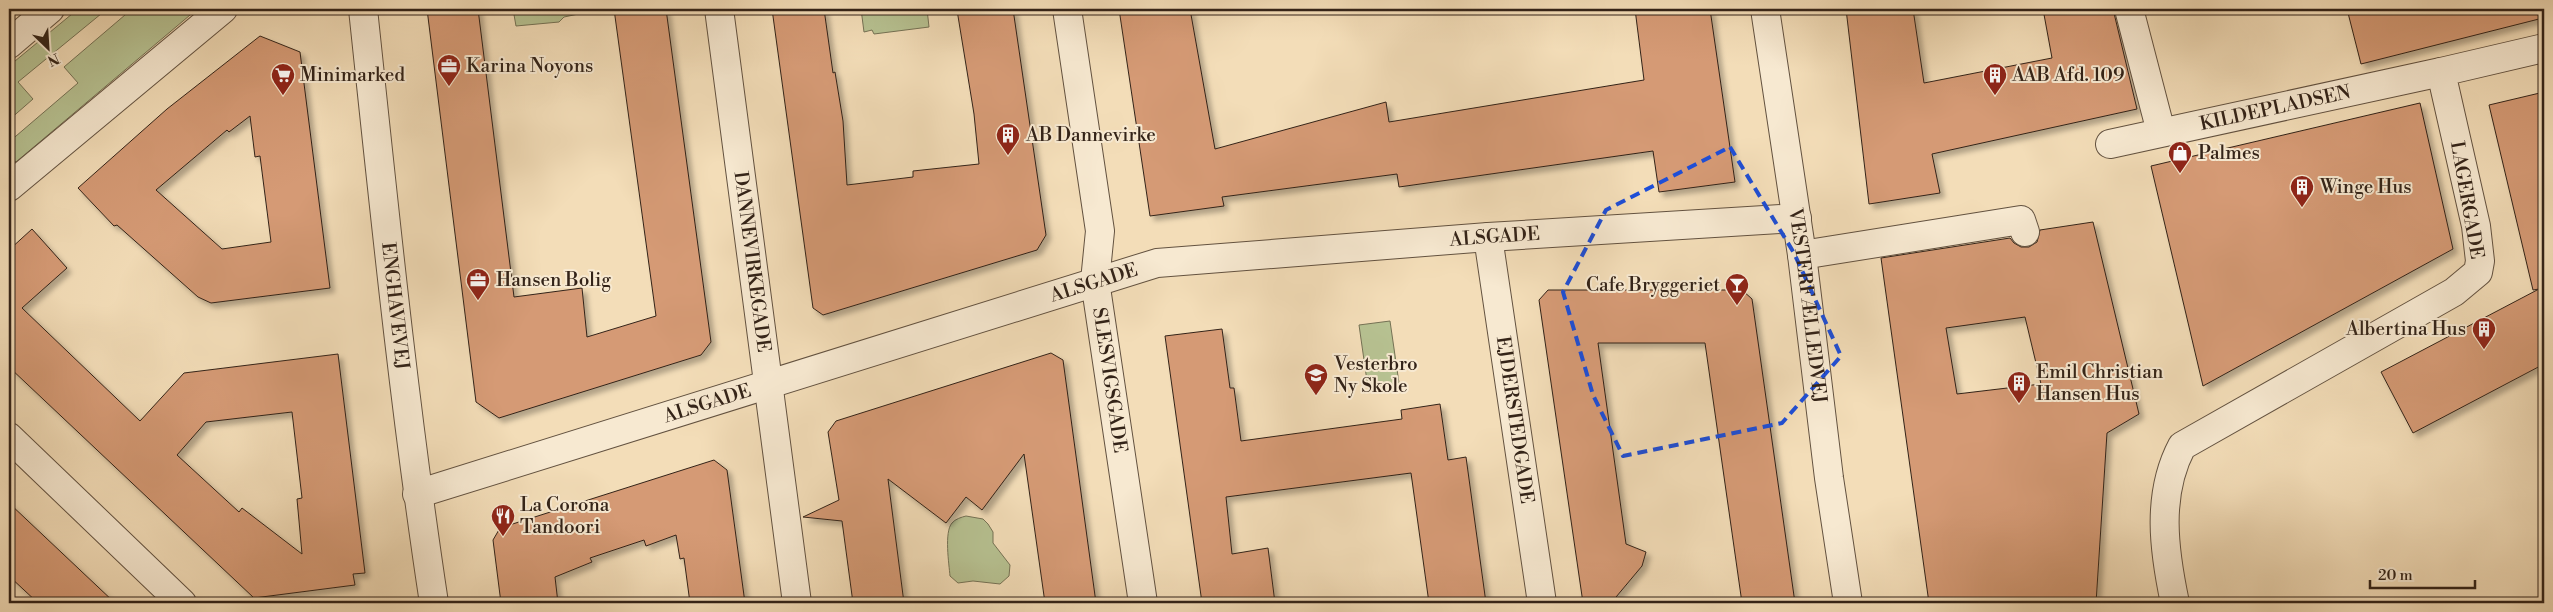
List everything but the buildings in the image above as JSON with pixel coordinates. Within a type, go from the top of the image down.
[{"type":"street","points":[[9,44],[50,9]]},
{"type":"street","points":[[9,187],[223,9]]},
{"type":"street","name":"ENGHAVEVEJ","points":[[363,9],[417,494],[434,603]]},
{"type":"street","name":"DANNEVIRKEGADE","points":[[719,9],[797,603]]},
{"type":"street","name":"SLESVIGSGADE","points":[[1067,9],[1100,232],[1095,282],[1143,603]]},
{"type":"street","name":"VESTERFÆLLEDVEJ","points":[[1765,9],[1797,218],[1829,478],[1848,603]]},
{"type":"street","points":[[2129,9],[2161,132]]},
{"type":"street","points":[[2441,72],[2544,48]]},
{"type":"street","name":"KILDEPLADSEN","points":[[2110,144],[2441,72]]},
{"type":"street","name":"LAGERGADE","points":[[2175,603],[2167,567],[2165,506],[2168,479],[2182,446],[2454,292],[2478,272],[2480,261],[2476,226],[2441,72]]},
{"type":"street","name":"ALSGADE","points":[[417,494],[1157,263],[1488,237],[1797,218]]},
{"type":"street","points":[[1802,255],[2021,220],[2025,232]]},
{"type":"street","name":"EJDERSTEDGADE","points":[[1488,237],[1542,603]]},
{"type":"street","points":[[9,437],[182,603]]},
{"type":"highlighted area","points":[[1730,147],[1794,253],[1841,356],[1782,423],[1623,456],[1593,395],[1563,292],[1606,210]]},
{"type":"green space","points":[[78,9],[107,9],[18,82],[33,99],[9,120],[9,66]]},
{"type":"green space","points":[[132,9],[196,10],[16,162],[9,154],[9,142],[78,83],[64,67]]},
{"type":"green space","points":[[513,9],[587,9],[588,12],[564,17],[559,22],[516,26]]},
{"type":"green space","points":[[861,9],[927,9],[929,27],[874,34],[872,30],[864,32]]},
{"type":"green space","points":[[1390,321],[1399,383],[1368,388],[1359,325]]},
{"type":"green space","points":[[966,516],[983,519],[988,524],[993,532],[993,543],[1010,565],[1009,576],[1000,584],[973,581],[958,583],[950,576],[948,533],[955,520]]},
{"type":"place","name":"Karina Noyons","points":[[449,87]]},
{"type":"place","name":"Minimarked","points":[[283,96]]},
{"type":"place","name":"AAB Afd. 109","points":[[1995,96]]},
{"type":"place","name":"AB Dannevirke","points":[[1008,156]]},
{"type":"place","name":"Palmes","points":[[2180,174]]},
{"type":"place","name":"Winge Hus","points":[[2302,208]]},
{"type":"place","name":"Hansen Bolig","points":[[478,301]]},
{"type":"place","name":"Cafe Bryggeriet","points":[[1737,306]]},
{"type":"place","name":"Albertina Hus","points":[[2484,350]]},
{"type":"place","name":"Vesterbro Ny Skole","points":[[1316,396]]},
{"type":"place","name":"Emil Christian Hansen Hus","points":[[2019,404]]},
{"type":"place","name":"La Corona Tandoori","points":[[503,537]]}]
